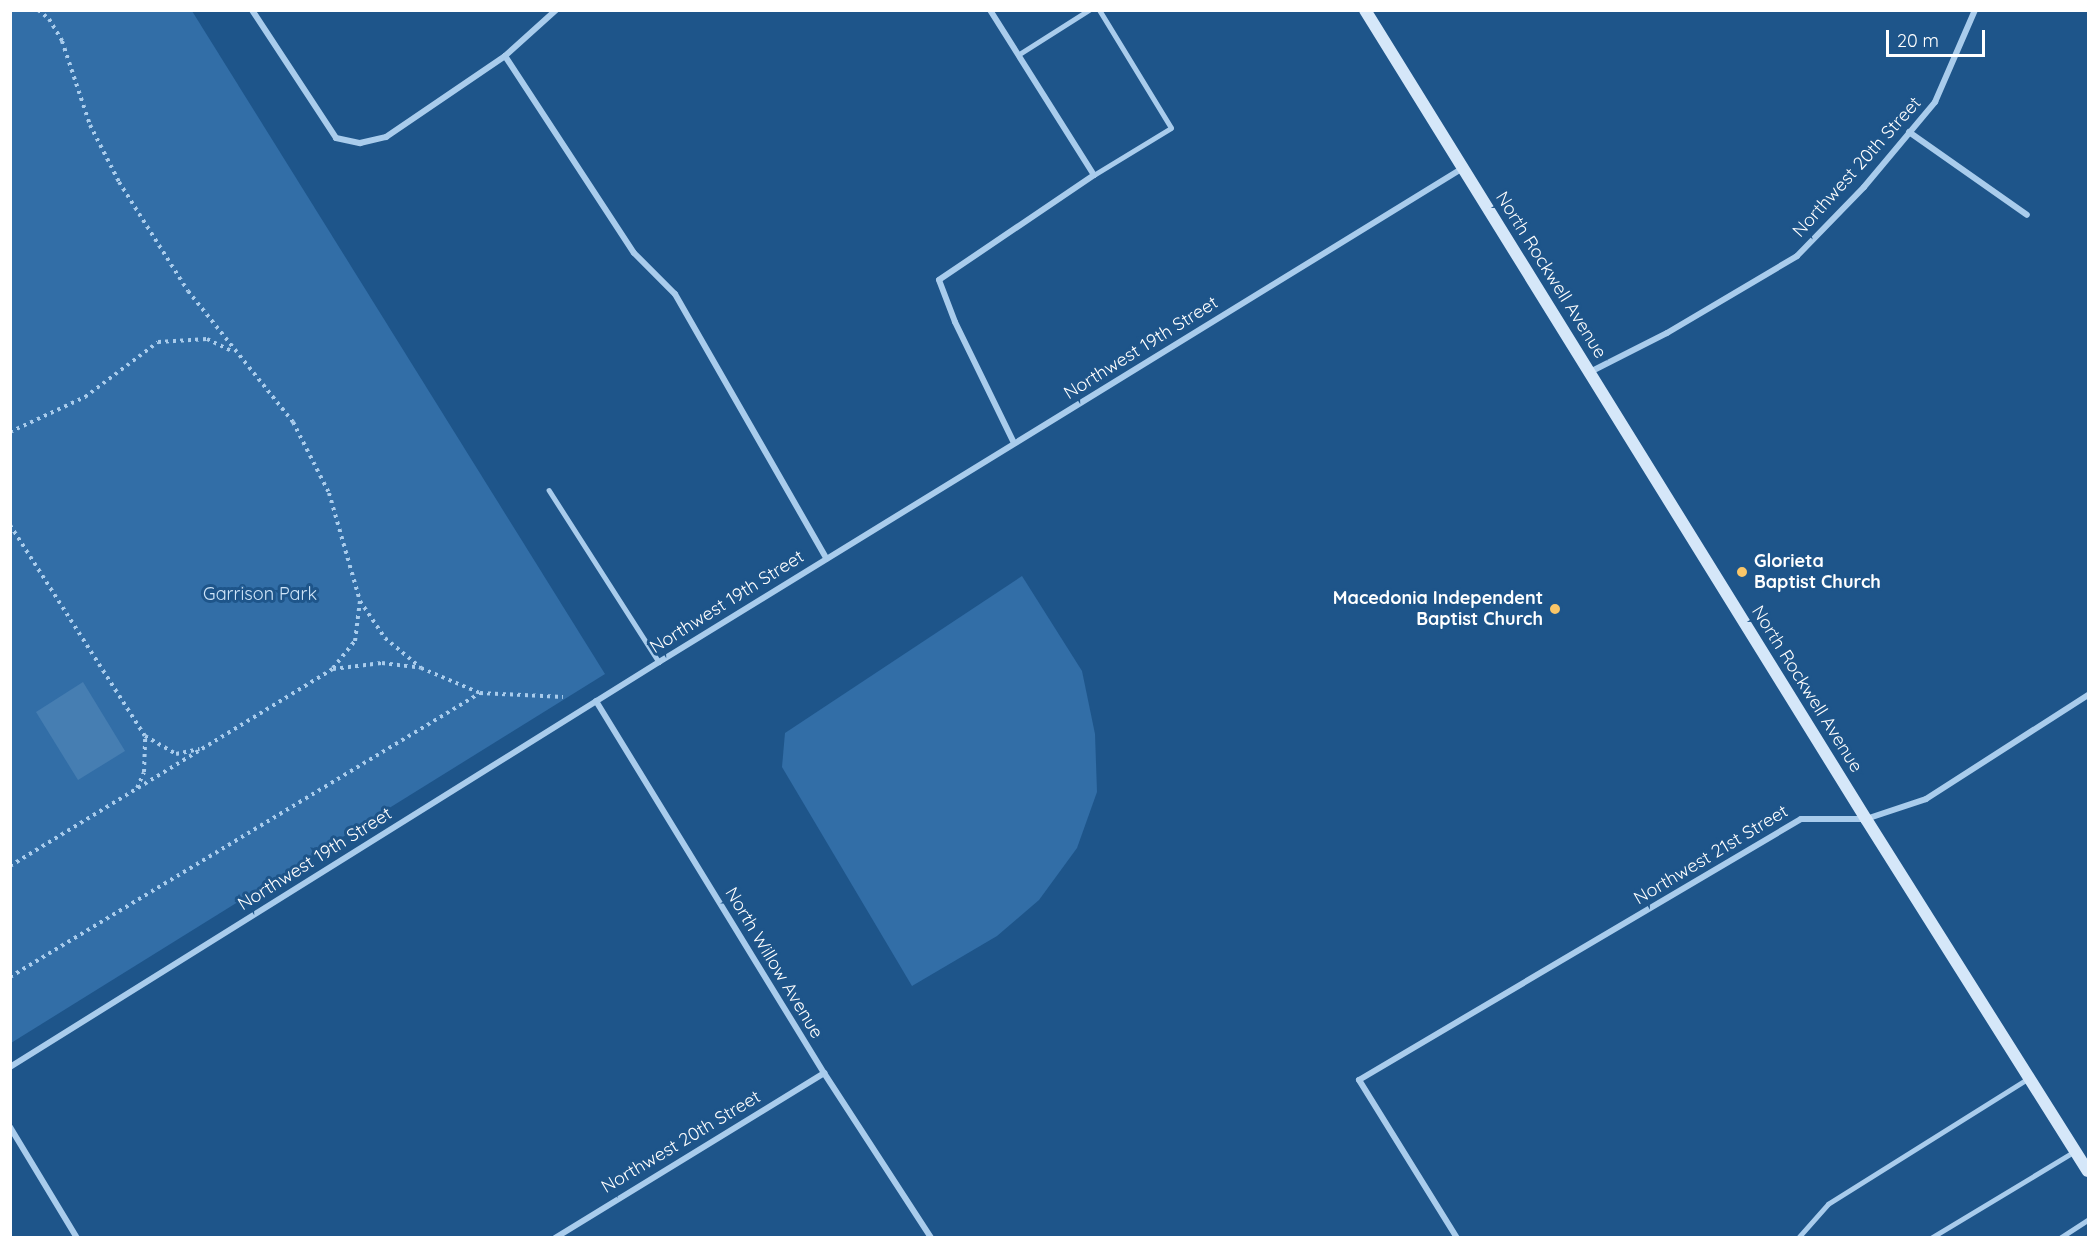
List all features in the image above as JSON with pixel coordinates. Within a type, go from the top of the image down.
[{"type":"main road","name":"North Rockwell Avenue","points":[[1365,10],[1866,819],[2088,1170]]},
{"type":"street","points":[[252,10],[336,138],[360,143],[386,137],[505,56],[556,10]]},
{"type":"street","points":[[990,10],[1094,175],[939,280],[955,322],[1014,443]]},
{"type":"street","name":"Northwest 20th Street","points":[[1590,372],[1667,333],[1797,256],[1935,102],[1975,10]]},
{"type":"street","points":[[505,56],[634,253],[675,294],[827,559]]},
{"type":"street","points":[[1910,132],[2027,215]]},
{"type":"street","name":"Northwest 19th Street","points":[[10,1067],[659,662],[1463,168]]},
{"type":"street","name":"Northwest 21st Street","points":[[1456,1238],[1359,1080],[1801,819],[1866,819],[1926,799],[2088,695]]},
{"type":"street","name":"North Willow Avenue","points":[[596,701],[824,1073],[931,1238]]},
{"type":"street","name":"Northwest 20th Street","points":[[555,1238],[824,1073]]},
{"type":"street","points":[[10,1126],[77,1238]]},
{"type":"lane","points":[[1018,55],[1089,10]]},
{"type":"lane","points":[[1094,175],[1171,128],[1100,10]]},
{"type":"lane","points":[[549,490],[659,662]]},
{"type":"lane","points":[[1798,1238],[1828,1204],[2030,1078]]},
{"type":"lane","points":[[1931,1238],[2076,1150]]},
{"type":"lane","points":[[2060,1238],[2088,1220]]},
{"type":"path","points":[[38,10],[49,19],[62,41],[90,124],[119,182],[188,291],[234,352],[293,422],[329,494],[360,600],[385,638],[421,668]]},
{"type":"path","points":[[10,432],[86,397],[158,342],[207,339],[234,352]]},
{"type":"path","points":[[10,525],[145,736],[176,754],[202,748]]},
{"type":"path","points":[[10,866],[333,669],[355,641],[360,600]]},
{"type":"path","points":[[333,669],[382,663],[421,668],[480,693],[568,698]]},
{"type":"path","points":[[10,977],[480,693]]},
{"type":"path","points":[[136,789],[144,772],[145,736]]},
{"type":"green space","name":"Garrison Park","points":[[11,11],[192,11],[605,674],[11,1043]]},
{"type":"green space","points":[[1022,576],[1082,671],[1095,734],[1097,792],[1077,848],[1039,900],[997,936],[912,986],[782,767],[785,733]]},
{"type":"building","points":[[83,682],[125,751],[78,780],[36,712]]},
{"type":"place","name":"Glorieta Baptist Church","points":[[1742,572]]},
{"type":"place","name":"Macedonia Independent Baptist Church","points":[[1555,609]]}]
